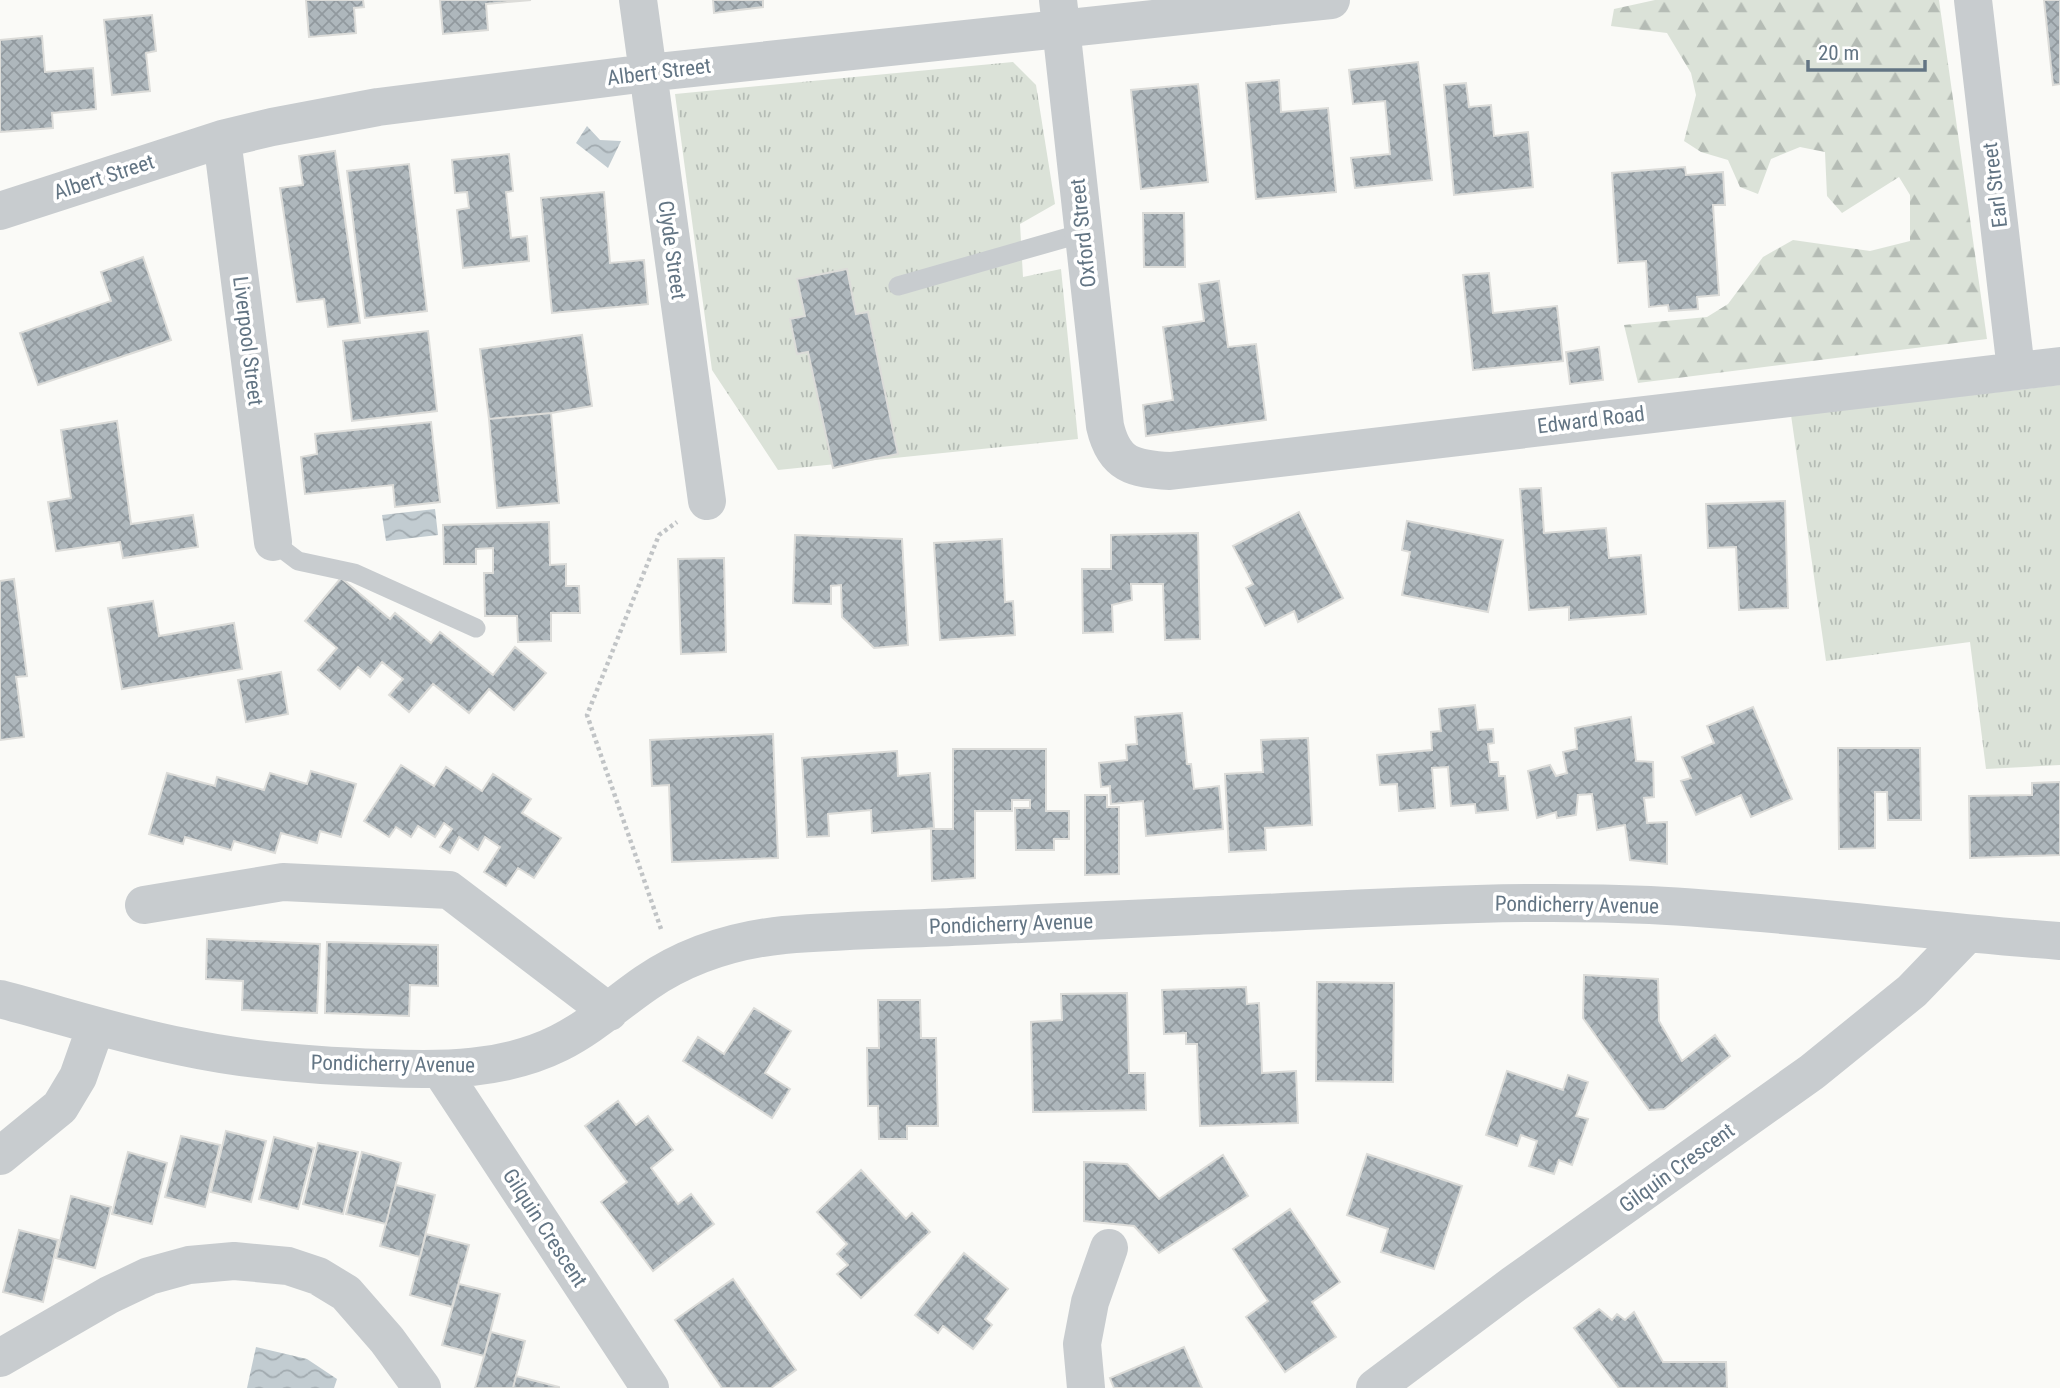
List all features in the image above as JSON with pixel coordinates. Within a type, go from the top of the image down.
[{"type":"street","name":"Clyde Street","points":[[638,0],[707,501]]},
{"type":"street","name":"Albert Street","points":[[0,211],[222,139],[379,107],[647,73],[1059,14],[1331,0]]},
{"type":"street","name":"Earl Street","points":[[1973,0],[2016,370]]},
{"type":"street","name":"Oxford Street","points":[[1059,14],[1105,426],[1108,440],[1123,461]]},
{"type":"street","name":"Liverpool Street","points":[[222,139],[273,542]]},
{"type":"street","name":"Edward Road","points":[[1123,461],[1144,470],[1170,471],[2060,366]]},
{"type":"street","points":[[144,905],[283,882],[449,890],[609,1012]]},
{"type":"street","name":"Pondicherry Avenue","points":[[0,999],[185,1048],[340,1067],[440,1069],[474,1067],[512,1060],[558,1044],[609,1012],[673,966],[719,947],[778,936],[1530,902],[1747,911],[2060,941]]},
{"type":"street","name":"Gilquin Crescent","points":[[1375,1388],[1514,1284],[1812,1072],[1912,991],[1967,934]]},
{"type":"street","points":[[0,1156],[60,1107],[78,1077],[96,1026]]},
{"type":"street","name":"Gilquin Crescent","points":[[440,1069],[650,1388]]},
{"type":"street","points":[[1086,1388],[1083,1344],[1090,1302],[1109,1248]]},
{"type":"street","points":[[0,1358],[109,1295],[149,1276],[189,1265],[234,1261],[288,1266],[318,1276],[346,1293],[387,1340],[422,1388]]},
{"type":"lane","points":[[898,286],[1083,233]]},
{"type":"lane","points":[[273,542],[298,561],[354,573],[476,628]]},
{"type":"path","points":[[673,966],[587,715],[659,535],[707,501]]},
{"type":"green space","points":[[1655,0],[1939,0],[1987,339],[1638,383],[1624,325],[1707,317],[1728,304],[1763,257],[1793,240],[1870,251],[1910,241],[1910,195],[1899,177],[1842,213],[1827,196],[1825,152],[1800,147],[1771,159],[1758,194],[1740,187],[1728,160],[1701,152],[1684,141],[1696,95],[1691,73],[1667,33],[1611,26],[1614,9]]},
{"type":"green space","points":[[1013,62],[1036,85],[1055,204],[1020,224],[1023,277],[1061,269],[1078,439],[778,470],[712,370],[675,94]]},
{"type":"green space","points":[[2060,385],[2060,765],[1986,769],[1970,642],[1826,661],[1791,415]]},
{"type":"water","points":[[587,126],[600,140],[621,141],[608,168],[576,143]]},
{"type":"water","points":[[435,509],[438,535],[386,541],[382,515]]},
{"type":"water","points":[[256,1347],[307,1359],[337,1379],[334,1388],[247,1388]]},
{"type":"building","points":[[306,0],[363,0],[364,7],[354,8],[356,33],[309,37]]},
{"type":"building","points":[[440,0],[531,0],[486,4],[488,30],[443,34]]},
{"type":"building","points":[[713,0],[763,0],[763,7],[714,13]]},
{"type":"building","points":[[2044,0],[2060,0],[2060,84],[2053,85]]},
{"type":"building","points":[[152,15],[156,51],[146,53],[150,91],[112,95],[104,20]]},
{"type":"building","points":[[42,36],[45,72],[93,68],[96,109],[52,113],[53,128],[0,132],[0,40]]},
{"type":"building","points":[[1418,62],[1432,180],[1355,188],[1351,158],[1390,154],[1385,101],[1353,104],[1349,70]]},
{"type":"building","points":[[1279,80],[1281,112],[1328,108],[1336,192],[1256,199],[1246,83]]},
{"type":"building","points":[[1466,83],[1469,107],[1491,105],[1494,136],[1528,132],[1533,187],[1454,195],[1444,85]]},
{"type":"building","points":[[1198,84],[1208,182],[1141,189],[1131,90]]},
{"type":"building","points":[[335,151],[360,323],[328,327],[324,299],[297,302],[280,188],[303,185],[299,156]]},
{"type":"building","points":[[509,154],[513,191],[506,192],[511,238],[527,236],[529,261],[463,268],[457,210],[469,208],[467,192],[455,193],[452,160]]},
{"type":"building","points":[[409,164],[427,311],[365,318],[347,171]]},
{"type":"building","points":[[1685,167],[1686,175],[1723,172],[1725,205],[1713,205],[1719,295],[1697,297],[1698,309],[1669,311],[1668,305],[1649,307],[1646,261],[1618,263],[1612,173]]},
{"type":"building","points":[[604,192],[610,263],[644,260],[648,304],[552,313],[541,198]]},
{"type":"building","points":[[1143,213],[1184,213],[1185,267],[1144,267]]},
{"type":"building","points":[[143,257],[171,340],[38,385],[20,333],[111,301],[101,272]]},
{"type":"building","points":[[847,269],[856,314],[868,312],[898,454],[833,468],[808,352],[797,354],[790,319],[805,316],[797,279]]},
{"type":"building","points":[[1489,273],[1493,313],[1557,306],[1563,361],[1473,370],[1463,275]]},
{"type":"building","points":[[1219,281],[1228,347],[1256,344],[1266,420],[1146,436],[1143,405],[1173,400],[1163,327],[1204,321],[1199,284]]},
{"type":"building","points":[[428,331],[437,411],[352,421],[343,341]]},
{"type":"building","points":[[582,335],[592,406],[489,419],[480,349]]},
{"type":"building","points":[[1599,347],[1603,380],[1570,384],[1566,352]]},
{"type":"building","points":[[551,413],[559,503],[497,508],[489,419]]},
{"type":"building","points":[[117,421],[131,524],[193,515],[198,547],[123,558],[120,542],[56,551],[48,502],[71,498],[61,430]]},
{"type":"building","points":[[431,422],[440,502],[395,507],[393,485],[305,494],[301,457],[317,454],[315,434]]},
{"type":"building","points":[[1541,488],[1544,533],[1606,528],[1609,558],[1641,555],[1646,614],[1569,620],[1569,607],[1529,610],[1520,489]]},
{"type":"building","points":[[1785,501],[1788,608],[1739,610],[1736,547],[1708,548],[1706,504]]},
{"type":"building","points":[[1299,512],[1343,598],[1298,622],[1294,611],[1265,626],[1246,588],[1253,584],[1233,546]]},
{"type":"building","points":[[1407,521],[1503,540],[1488,612],[1402,595],[1410,552],[1402,550]]},
{"type":"building","points":[[549,522],[550,565],[566,564],[566,586],[579,586],[580,613],[551,613],[551,641],[518,642],[517,616],[485,616],[484,573],[493,573],[493,548],[476,549],[476,564],[444,564],[443,525]]},
{"type":"building","points":[[1198,533],[1200,639],[1165,640],[1163,584],[1131,584],[1132,600],[1112,605],[1113,632],[1083,633],[1082,569],[1111,569],[1111,535]]},
{"type":"building","points":[[795,535],[902,539],[908,645],[874,648],[842,617],[841,585],[831,586],[831,604],[793,603]]},
{"type":"building","points":[[1002,539],[1005,602],[1013,601],[1015,635],[940,640],[934,543]]},
{"type":"building","points":[[724,558],[726,652],[681,654],[678,559]]},
{"type":"building","points":[[341,578],[390,619],[395,613],[431,643],[440,632],[493,675],[515,647],[546,673],[514,710],[489,689],[469,713],[433,684],[409,712],[389,695],[403,679],[382,662],[370,677],[358,667],[340,689],[318,670],[337,648],[305,621]]},
{"type":"building","points":[[14,579],[27,676],[16,677],[24,737],[0,740],[0,581]]},
{"type":"building","points":[[153,601],[159,636],[234,623],[242,669],[122,689],[108,608]]},
{"type":"building","points":[[281,672],[288,714],[246,722],[238,680]]},
{"type":"building","points":[[1475,705],[1478,730],[1493,729],[1494,743],[1488,744],[1490,762],[1498,762],[1499,776],[1505,776],[1508,810],[1476,813],[1475,804],[1451,806],[1448,767],[1432,768],[1435,808],[1399,811],[1397,784],[1380,785],[1377,755],[1432,750],[1431,732],[1441,731],[1439,709]]},
{"type":"building","points":[[1753,707],[1792,799],[1751,817],[1741,795],[1696,815],[1681,781],[1691,778],[1682,757],[1714,743],[1707,726]]},
{"type":"building","points":[[1182,713],[1187,764],[1191,764],[1194,789],[1219,786],[1223,829],[1146,836],[1143,801],[1111,804],[1110,786],[1101,787],[1099,763],[1127,760],[1126,745],[1137,744],[1135,717]]},
{"type":"building","points":[[1631,717],[1636,761],[1653,762],[1654,797],[1644,798],[1647,823],[1667,822],[1667,864],[1630,860],[1625,825],[1597,830],[1592,794],[1578,795],[1576,815],[1557,818],[1556,812],[1537,818],[1528,771],[1550,765],[1556,776],[1567,773],[1563,752],[1577,749],[1575,728]]},
{"type":"building","points":[[773,734],[778,858],[672,862],[669,785],[652,786],[650,740]]},
{"type":"building","points":[[1308,738],[1312,825],[1265,828],[1266,850],[1229,852],[1225,774],[1263,772],[1261,740]]},
{"type":"building","points":[[1838,748],[1920,748],[1921,820],[1888,820],[1887,792],[1875,792],[1875,848],[1839,849]]},
{"type":"building","points":[[953,749],[1046,749],[1046,811],[1069,811],[1069,839],[1054,839],[1054,850],[1016,850],[1015,808],[1030,808],[1030,800],[1012,800],[1012,811],[975,811],[975,878],[932,881],[931,829],[953,829]]},
{"type":"building","points":[[897,751],[898,776],[930,773],[934,828],[872,833],[871,810],[828,814],[829,836],[807,837],[802,758]]},
{"type":"building","points":[[401,765],[434,786],[446,767],[482,791],[493,774],[531,799],[522,813],[561,838],[534,878],[518,868],[506,886],[484,872],[500,847],[485,837],[478,850],[459,837],[450,853],[440,847],[452,829],[444,823],[435,837],[418,826],[411,837],[396,827],[389,837],[364,821]]},
{"type":"building","points":[[311,771],[356,784],[341,837],[320,831],[317,843],[281,833],[275,853],[234,841],[231,850],[185,837],[183,844],[149,834],[167,773],[215,786],[217,777],[264,790],[270,773],[307,784]]},
{"type":"building","points":[[2060,782],[2060,855],[1970,858],[1969,796],[2032,795],[2032,783]]},
{"type":"building","points":[[1085,795],[1107,795],[1107,807],[1119,807],[1119,874],[1085,875]]},
{"type":"building","points":[[207,939],[320,944],[317,1013],[242,1010],[243,981],[206,979]]},
{"type":"building","points":[[327,942],[438,945],[438,986],[410,985],[409,1016],[325,1013]]},
{"type":"building","points":[[1584,975],[1658,979],[1659,1021],[1682,1061],[1715,1035],[1730,1056],[1664,1109],[1649,1110],[1583,1018]]},
{"type":"building","points":[[1317,982],[1394,983],[1393,1082],[1316,1081]]},
{"type":"building","points":[[1246,987],[1247,1004],[1259,1003],[1262,1073],[1296,1071],[1298,1123],[1200,1126],[1197,1044],[1186,1044],[1186,1033],[1164,1034],[1162,990]]},
{"type":"building","points":[[1127,993],[1129,1073],[1145,1073],[1146,1110],[1033,1112],[1031,1022],[1062,1020],[1061,994]]},
{"type":"building","points":[[878,1000],[920,1000],[921,1038],[936,1038],[938,1126],[907,1126],[907,1139],[879,1139],[878,1106],[868,1106],[867,1048],[879,1048]]},
{"type":"building","points":[[754,1008],[791,1031],[765,1073],[790,1089],[772,1118],[683,1061],[698,1037],[724,1054]]},
{"type":"building","points":[[1507,1071],[1563,1090],[1568,1075],[1588,1082],[1576,1116],[1588,1119],[1572,1165],[1559,1160],[1554,1174],[1529,1166],[1537,1141],[1521,1135],[1517,1146],[1486,1135]]},
{"type":"building","points":[[618,1101],[636,1125],[648,1116],[673,1150],[651,1168],[678,1204],[691,1194],[714,1224],[653,1271],[601,1202],[627,1182],[585,1126]]},
{"type":"building","points":[[226,1131],[266,1141],[251,1202],[211,1192]]},
{"type":"building","points":[[181,1136],[220,1145],[205,1207],[165,1197]]},
{"type":"building","points":[[274,1137],[314,1148],[298,1209],[259,1199]]},
{"type":"building","points":[[318,1143],[358,1152],[343,1214],[303,1204]]},
{"type":"building","points":[[128,1152],[167,1163],[152,1224],[112,1214]]},
{"type":"building","points":[[362,1152],[401,1163],[386,1224],[346,1214]]},
{"type":"building","points":[[1367,1154],[1462,1186],[1434,1269],[1381,1252],[1388,1229],[1347,1215]]},
{"type":"building","points":[[1223,1155],[1248,1196],[1159,1253],[1134,1226],[1084,1221],[1084,1162],[1127,1164],[1159,1199]]},
{"type":"building","points":[[861,1170],[906,1219],[912,1213],[930,1232],[861,1298],[837,1274],[848,1265],[837,1254],[847,1244],[817,1212]]},
{"type":"building","points":[[396,1185],[435,1195],[420,1257],[380,1246]]},
{"type":"building","points":[[71,1196],[111,1207],[95,1268],[56,1258]]},
{"type":"building","points":[[1290,1209],[1340,1282],[1312,1302],[1336,1337],[1285,1372],[1246,1317],[1268,1301],[1233,1249]]},
{"type":"building","points":[[19,1230],[58,1240],[43,1302],[3,1292]]},
{"type":"building","points":[[426,1234],[469,1245],[452,1307],[410,1295]]},
{"type":"building","points":[[964,1253],[1008,1289],[985,1319],[992,1325],[973,1349],[943,1326],[938,1333],[915,1315]]},
{"type":"building","points":[[733,1279],[796,1370],[771,1388],[722,1388],[675,1320]]},
{"type":"building","points":[[459,1284],[500,1294],[484,1356],[442,1345]]},
{"type":"building","points":[[1599,1309],[1612,1320],[1617,1314],[1625,1320],[1634,1312],[1663,1362],[1726,1362],[1727,1388],[1619,1388],[1574,1328]]},
{"type":"building","points":[[491,1332],[525,1341],[513,1388],[475,1388]]},
{"type":"building","points":[[1184,1347],[1202,1388],[1114,1388],[1110,1378]]},
{"type":"building","points":[[516,1376],[559,1387],[559,1388],[513,1388]]}]
